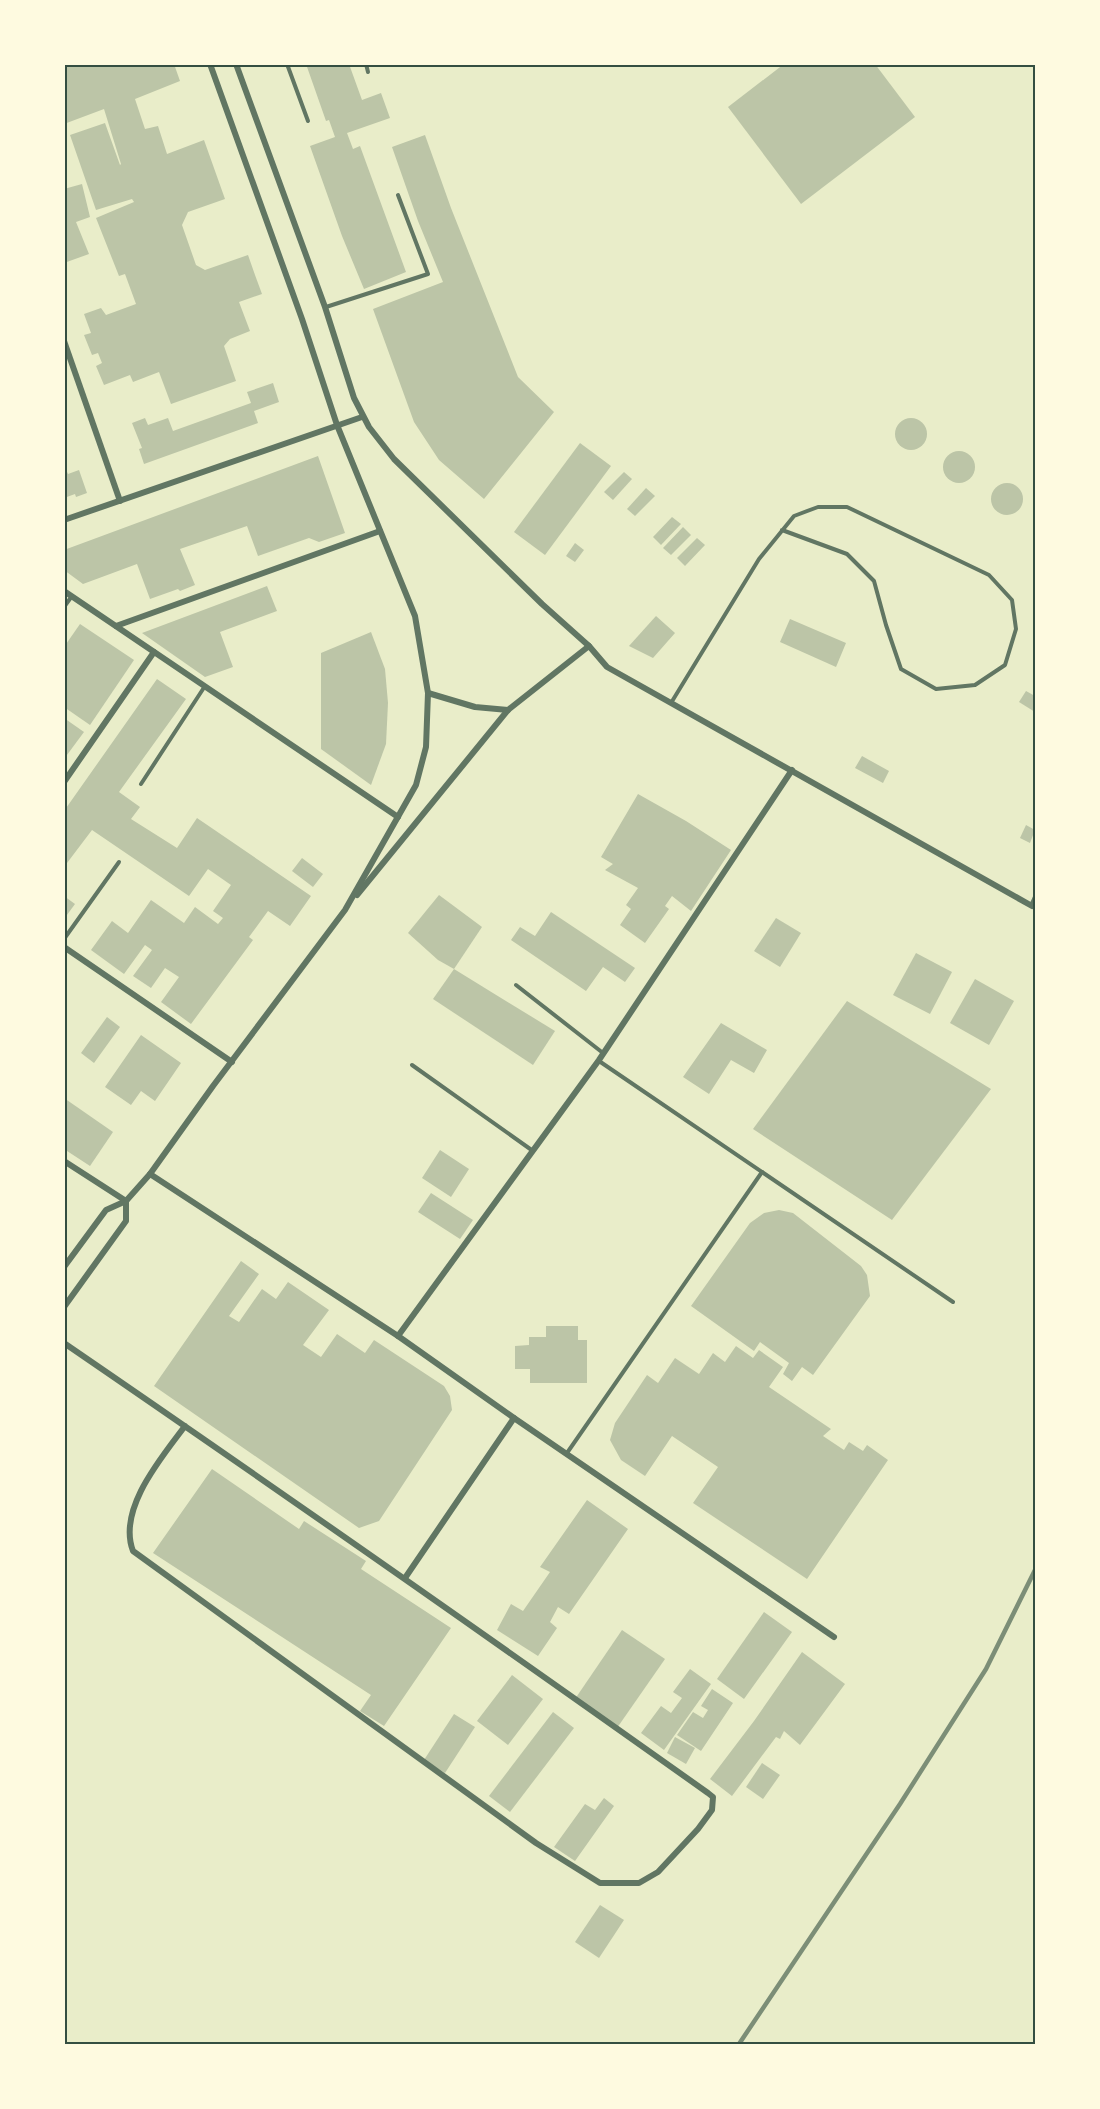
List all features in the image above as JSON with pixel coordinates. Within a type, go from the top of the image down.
[{"type":"street","points":[[210,64],[302,319],[337,425],[414,616],[428,693],[426,747],[416,785],[345,910]]},
{"type":"street","points":[[236,64],[325,307],[362,417],[394,459],[542,604],[589,646],[607,667],[1032,906],[1035,897]]},
{"type":"street","points":[[64,341],[120,501]]},
{"type":"street","points":[[64,520],[362,417]]},
{"type":"street","points":[[116,626],[380,531]]},
{"type":"street","points":[[64,591],[398,817]]},
{"type":"street","points":[[64,1267],[106,1210],[126,1201],[150,1174],[345,910],[508,710],[589,646]]},
{"type":"street","points":[[64,782],[154,652]]},
{"type":"street","points":[[428,693],[475,707],[508,710]]},
{"type":"street","points":[[398,1336],[599,1060],[792,770]]},
{"type":"street","points":[[64,947],[232,1062]]},
{"type":"street","points":[[64,1161],[126,1201]]},
{"type":"street","points":[[150,1174],[398,1336],[834,1637]]},
{"type":"street","points":[[64,1307],[126,1221],[126,1201]]},
{"type":"street","points":[[64,1343],[185,1426],[405,1578],[712,1797],[712,1810],[698,1829],[658,1872],[639,1883],[600,1882],[536,1843],[133,1551],[130,1541],[134,1508],[138,1498],[147,1478],[185,1426]]},
{"type":"street","points":[[405,1578],[514,1418]]},
{"type":"lane","points":[[287,64],[308,121]]},
{"type":"lane","points":[[366,64],[368,72]]},
{"type":"lane","points":[[325,307],[428,273],[398,195]]},
{"type":"lane","points":[[671,703],[759,559],[782,530],[794,516],[818,507],[847,507],[989,575],[1012,600],[1017,629],[1005,664],[975,685],[936,689],[901,669],[874,581],[847,554],[782,530]]},
{"type":"lane","points":[[64,607],[72,596]]},
{"type":"lane","points":[[141,784],[205,686]]},
{"type":"lane","points":[[64,939],[119,862]]},
{"type":"lane","points":[[516,985],[603,1053]]},
{"type":"lane","points":[[599,1060],[953,1302]]},
{"type":"lane","points":[[412,1065],[533,1150]]},
{"type":"lane","points":[[566,1454],[762,1172]]},
{"type":"building","points":[[64,64],[174,64],[180,81],[135,99],[145,129],[158,126],[167,154],[204,140],[225,199],[188,212],[182,225],[196,265],[205,270],[248,255],[262,294],[239,302],[250,331],[230,339],[224,346],[236,381],[171,404],[159,372],[133,382],[130,375],[104,385],[96,366],[102,363],[98,353],[92,355],[84,335],[91,333],[84,314],[101,308],[106,315],[136,304],[125,274],[119,276],[96,218],[134,202],[132,199],[96,210],[70,135],[105,123],[121,164],[104,109],[64,124]]},
{"type":"building","points":[[306,64],[349,64],[362,100],[381,93],[390,118],[347,133],[353,149],[360,146],[406,272],[364,289],[342,236],[310,146],[335,137],[329,120],[326,121]]},
{"type":"building","points":[[784,64],[875,64],[915,117],[801,204],[728,107]]},
{"type":"building","points":[[425,135],[451,208],[518,377],[554,412],[484,499],[439,460],[414,422],[373,309],[443,282],[418,221],[392,147]]},
{"type":"building","points":[[82,184],[90,217],[76,222],[89,254],[64,263],[64,189]]},
{"type":"building","points":[[273,383],[279,402],[254,411],[258,423],[144,464],[139,449],[142,448],[132,423],[145,418],[148,425],[168,418],[173,431],[251,403],[247,392]]},
{"type":"building","points":[[911,418],[922,423],[927,434],[922,445],[911,450],[900,445],[895,434],[900,423]]},
{"type":"building","points":[[580,443],[611,466],[545,555],[514,532]]},
{"type":"building","points":[[959,451],[970,456],[975,467],[970,478],[959,483],[948,478],[943,467],[948,456]]},
{"type":"building","points":[[318,456],[345,533],[319,542],[309,538],[258,556],[247,526],[180,549],[195,585],[150,599],[137,564],[83,584],[64,570],[64,550]]},
{"type":"building","points":[[64,465],[68,474],[79,470],[87,493],[64,498]]},
{"type":"building","points":[[624,472],[632,479],[613,500],[604,492]]},
{"type":"building","points":[[1007,483],[1018,488],[1023,499],[1018,510],[1007,515],[996,510],[991,499],[996,488]]},
{"type":"building","points":[[646,488],[655,496],[635,516],[627,509]]},
{"type":"building","points":[[672,517],[681,524],[661,545],[653,537]]},
{"type":"building","points":[[683,527],[691,535],[671,555],[663,548]]},
{"type":"building","points":[[697,538],[705,545],[685,566],[677,558]]},
{"type":"building","points":[[575,543],[584,550],[575,562],[566,556]]},
{"type":"building","points":[[267,586],[277,611],[220,632],[233,667],[205,677],[142,633]]},
{"type":"building","points":[[656,616],[675,633],[653,658],[629,646]]},
{"type":"building","points":[[790,619],[846,643],[836,667],[780,642]]},
{"type":"building","points":[[80,624],[134,660],[90,725],[64,707],[64,647]]},
{"type":"building","points":[[371,632],[385,669],[388,703],[386,744],[371,785],[321,749],[321,653]]},
{"type":"building","points":[[157,679],[186,699],[119,792],[140,807],[131,819],[177,848],[197,818],[311,896],[290,926],[268,911],[249,937],[253,940],[191,1024],[161,1002],[179,977],[165,968],[151,988],[133,976],[152,950],[145,945],[124,974],[91,950],[112,921],[128,933],[151,900],[184,923],[195,907],[218,924],[223,918],[213,911],[231,885],[208,869],[189,896],[92,830],[64,867],[64,811]]},
{"type":"building","points":[[1026,691],[1035,696],[1035,712],[1019,702]]},
{"type":"building","points":[[64,718],[84,732],[64,759]]},
{"type":"building","points":[[862,756],[889,771],[883,783],[855,768]]},
{"type":"building","points":[[638,794],[731,850],[691,911],[672,896],[665,906],[669,909],[645,943],[620,925],[631,909],[626,905],[638,888],[605,870],[613,864],[601,857]]},
{"type":"building","points":[[1026,825],[1035,830],[1030,843],[1020,838]]},
{"type":"building","points":[[302,858],[323,874],[313,887],[292,871]]},
{"type":"building","points":[[439,895],[482,927],[454,969],[438,960],[408,933]]},
{"type":"building","points":[[64,896],[75,904],[64,919]]},
{"type":"building","points":[[551,912],[635,968],[625,982],[603,967],[586,991],[511,940],[520,927],[535,936]]},
{"type":"building","points":[[776,918],[801,933],[780,967],[754,951]]},
{"type":"building","points":[[916,953],[952,972],[930,1014],[893,995]]},
{"type":"building","points":[[454,969],[555,1031],[533,1065],[433,999]]},
{"type":"building","points":[[975,979],[1014,1001],[989,1045],[950,1023]]},
{"type":"building","points":[[847,1001],[991,1089],[892,1220],[753,1129]]},
{"type":"building","points":[[107,1017],[120,1027],[94,1063],[81,1053]]},
{"type":"building","points":[[721,1023],[767,1050],[754,1073],[731,1060],[709,1094],[683,1077]]},
{"type":"building","points":[[141,1035],[181,1063],[155,1101],[141,1091],[131,1105],[105,1087]]},
{"type":"building","points":[[64,1098],[113,1132],[90,1166],[64,1149]]},
{"type":"building","points":[[440,1150],[469,1169],[451,1197],[422,1178]]},
{"type":"building","points":[[431,1193],[473,1220],[460,1239],[418,1212]]},
{"type":"building","points":[[779,1210],[793,1213],[861,1266],[867,1275],[870,1296],[813,1375],[802,1367],[792,1381],[783,1374],[789,1363],[760,1342],[754,1351],[691,1306],[750,1223],[764,1213]]},
{"type":"building","points":[[241,1261],[259,1274],[229,1316],[239,1322],[262,1289],[276,1299],[288,1282],[329,1310],[303,1345],[321,1357],[337,1334],[365,1353],[374,1340],[444,1386],[450,1396],[452,1410],[379,1521],[359,1528],[154,1386]]},
{"type":"building","points":[[546,1326],[578,1326],[578,1340],[587,1340],[587,1383],[530,1383],[530,1369],[515,1369],[515,1346],[529,1345],[529,1337],[546,1337]]},
{"type":"building","points":[[736,1346],[753,1358],[759,1350],[783,1367],[769,1387],[831,1429],[823,1436],[844,1450],[849,1442],[863,1451],[867,1445],[888,1460],[807,1579],[693,1503],[718,1467],[672,1436],[645,1476],[621,1460],[610,1440],[615,1423],[647,1375],[658,1383],[675,1358],[699,1374],[713,1353],[725,1362]]},
{"type":"building","points":[[212,1469],[299,1529],[304,1521],[366,1561],[361,1569],[451,1628],[384,1726],[360,1711],[371,1695],[153,1553]]},
{"type":"building","points":[[587,1500],[628,1529],[569,1614],[558,1607],[550,1622],[557,1628],[538,1656],[497,1630],[511,1604],[523,1611],[550,1572],[540,1567]]},
{"type":"building","points":[[764,1612],[792,1632],[744,1699],[717,1679]]},
{"type":"building","points":[[622,1630],[665,1659],[617,1728],[575,1699]]},
{"type":"building","points":[[802,1652],[845,1684],[800,1745],[784,1731],[780,1739],[776,1737],[732,1796],[710,1779]]},
{"type":"building","points":[[690,1669],[711,1684],[664,1750],[641,1733],[661,1706],[671,1713],[682,1698],[673,1692]]},
{"type":"building","points":[[512,1675],[543,1699],[508,1745],[477,1721]]},
{"type":"building","points":[[712,1689],[733,1703],[701,1751],[677,1735],[693,1712],[703,1718],[708,1710],[701,1706]]},
{"type":"building","points":[[553,1712],[574,1728],[510,1812],[489,1796]]},
{"type":"building","points":[[454,1714],[475,1727],[445,1773],[424,1760]]},
{"type":"building","points":[[675,1737],[695,1748],[686,1764],[667,1753]]},
{"type":"building","points":[[762,1763],[780,1775],[763,1799],[746,1787]]},
{"type":"building","points":[[604,1798],[614,1806],[575,1861],[554,1847],[585,1804],[595,1810]]},
{"type":"building","points":[[600,1905],[624,1920],[599,1958],[575,1942]]},
{"type":"railway","points":[[739,2044],[900,1804],[986,1669],[1036,1568]]}]
